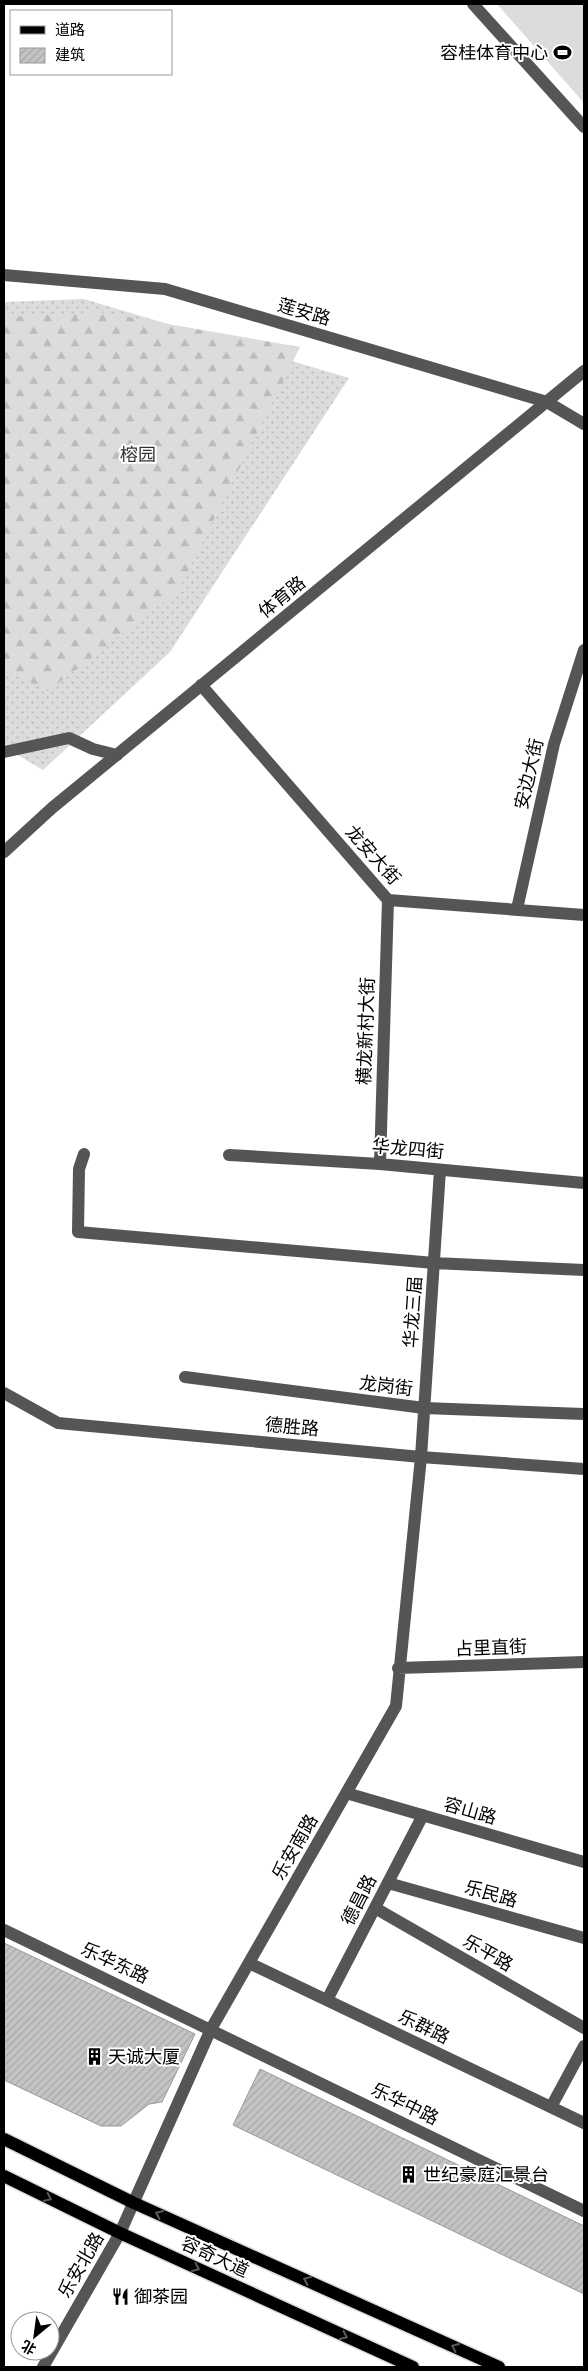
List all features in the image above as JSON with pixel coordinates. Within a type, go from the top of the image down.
[{"type":"main road","points":[[4,2139],[134,2203],[499,2367]]},
{"type":"main road","name":"容奇大道","points":[[4,2176],[120,2233],[413,2367]]},
{"type":"street","points":[[472,4],[584,127]]},
{"type":"street","name":"莲安路","points":[[4,275],[165,289],[547,402],[584,424]]},
{"type":"street","name":"体育路","points":[[4,852],[52,808],[584,371]]},
{"type":"street","name":"安边大街","points":[[517,909],[554,744],[584,650]]},
{"type":"street","name":"龙安大街","points":[[201,685],[388,900],[584,915]]},
{"type":"street","points":[[4,752],[69,738],[93,749],[118,754]]},
{"type":"street","name":"横龙新村大街","points":[[380,1164],[388,900]]},
{"type":"street","points":[[84,1154],[79,1169],[78,1232],[434,1263],[584,1270]]},
{"type":"street","name":"华龙四街","points":[[229,1155],[380,1164],[584,1183]]},
{"type":"street","name":"华龙三届","points":[[421,1457],[440,1170]]},
{"type":"street","name":"龙岗街","points":[[185,1377],[424,1408],[584,1414]]},
{"type":"street","name":"德胜路","points":[[4,1394],[58,1423],[421,1457],[584,1469]]},
{"type":"street","name":"乐安南路","points":[[120,2233],[211,2029],[396,1706],[398,1668],[421,1457]]},
{"type":"street","name":"占里直街","points":[[398,1668],[584,1662]]},
{"type":"street","name":"容山路","points":[[346,1793],[584,1862]]},
{"type":"street","name":"德昌路","points":[[327,2000],[423,1815]]},
{"type":"street","name":"乐民路","points":[[388,1883],[584,1938]]},
{"type":"street","name":"乐平路","points":[[375,1908],[584,2028]]},
{"type":"street","name":"乐华东路","points":[[4,1930],[211,2029]]},
{"type":"street","name":"乐群路","points":[[249,1963],[584,2123]]},
{"type":"street","name":"乐华中路","points":[[211,2029],[584,2211]]},
{"type":"street","points":[[552,2108],[584,2046]]},
{"type":"street","name":"乐安北路","points":[[43,2367],[120,2233]]},
{"type":"green space","name":"容桂体育中心","points":[[497,4],[584,4],[584,103]]},
{"type":"green space","name":"榕园","points":[[84,299],[349,378],[170,652],[43,770],[4,747],[4,302]]},
{"type":"green space","name":"榕园","points":[[99,312],[300,347],[178,591],[48,691],[4,669],[4,317]]},
{"type":"building","name":"天诚大厦","points":[[4,1943],[195,2034],[162,2102],[149,2104],[121,2126],[101,2126],[4,2080]]},
{"type":"building","name":"世纪豪庭汇景台","points":[[260,2069],[584,2226],[584,2294],[233,2125]]},
{"type":"place","name":"容桂体育中心","points":[[562,53]]},
{"type":"place","name":"天诚大厦","points":[[94,2057]]},
{"type":"place","name":"世纪豪庭汇景台","points":[[409,2175]]},
{"type":"place","name":"御茶园","points":[[120,2297]]}]
